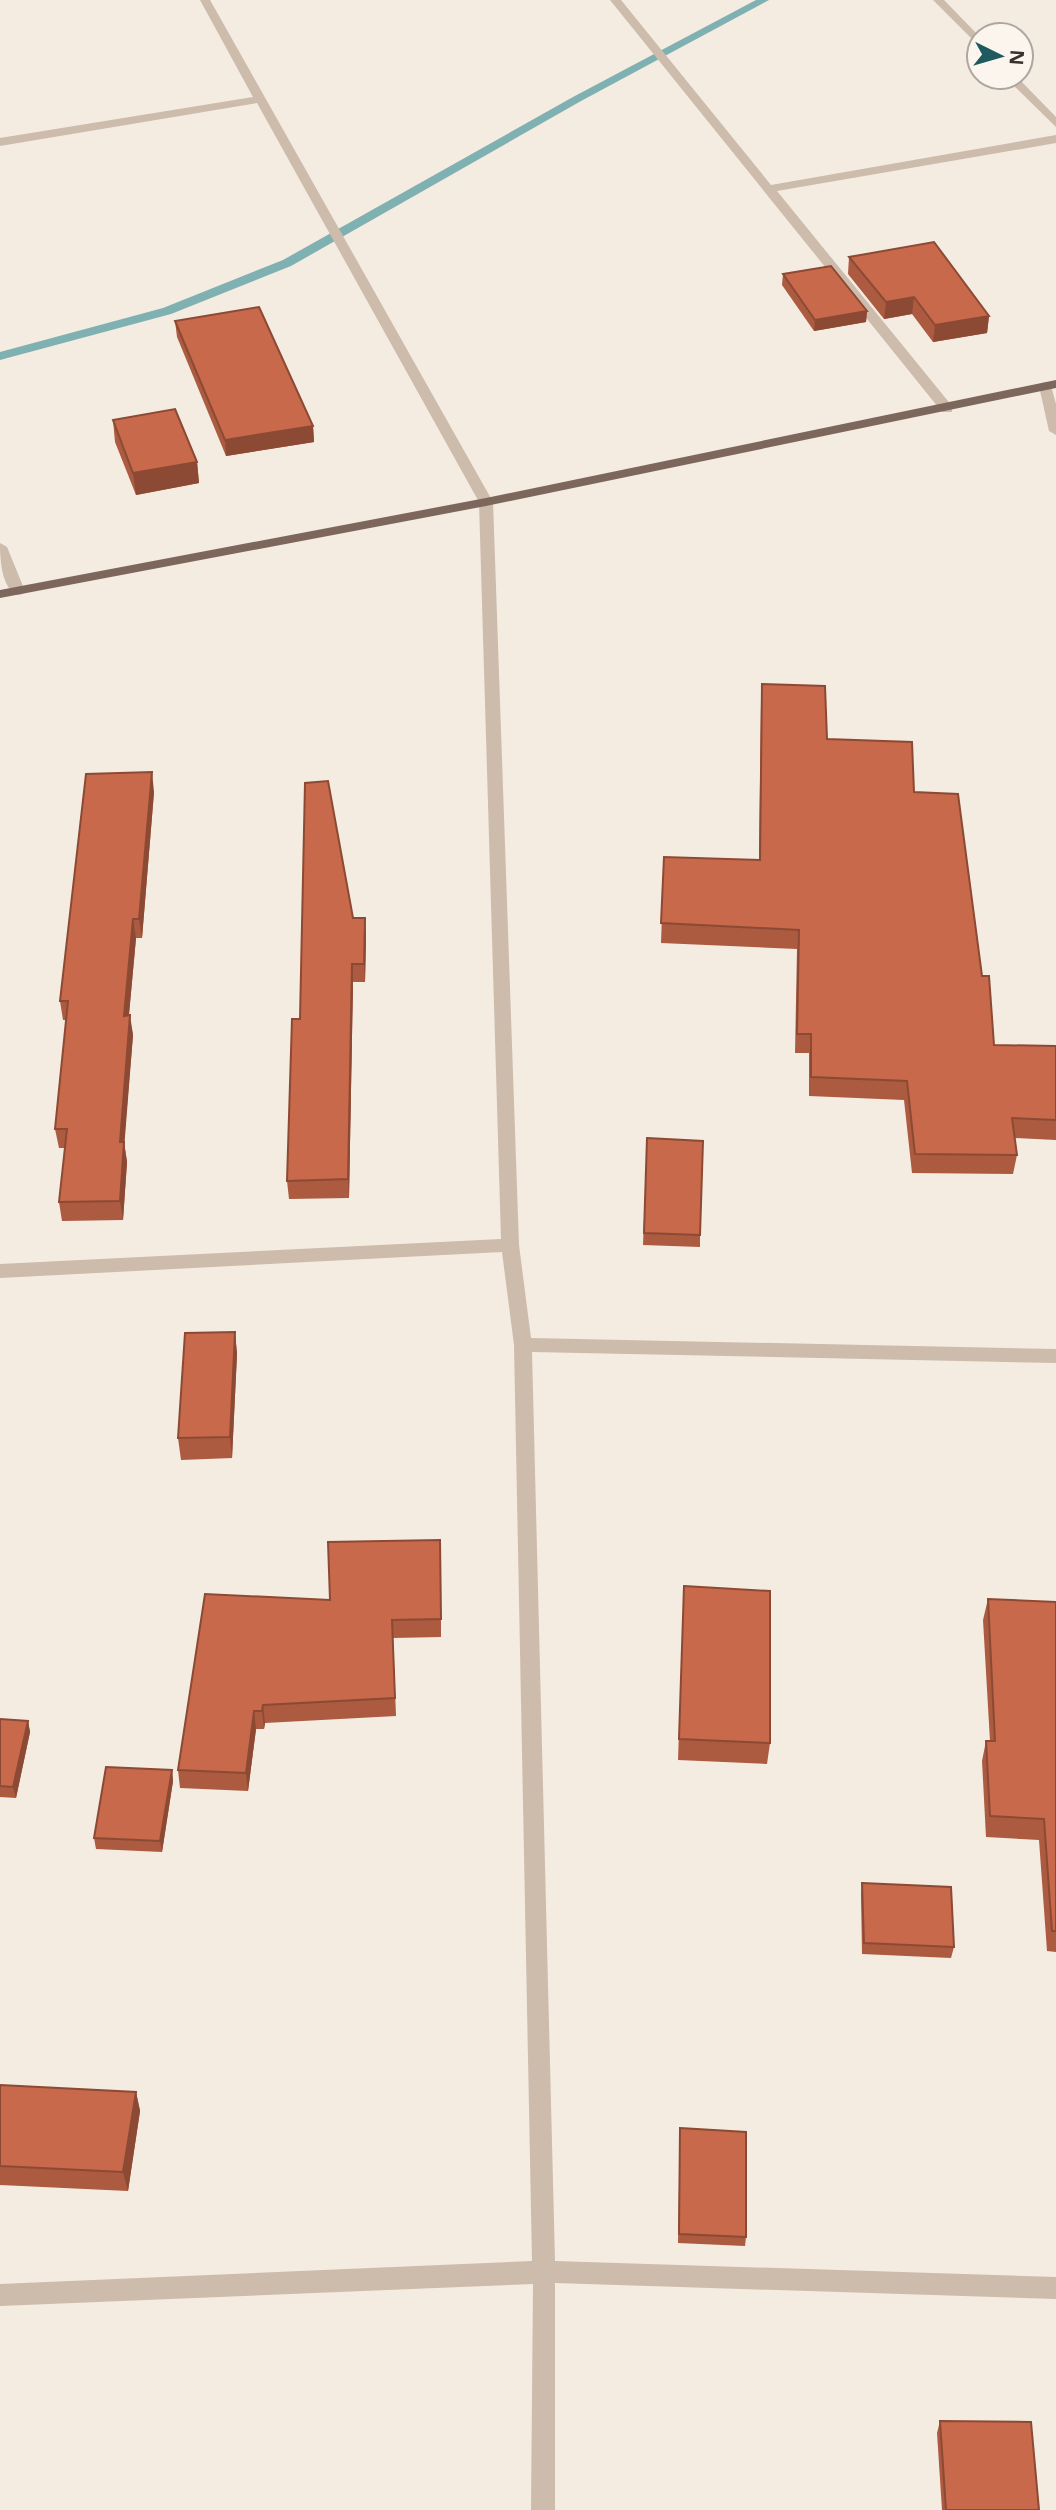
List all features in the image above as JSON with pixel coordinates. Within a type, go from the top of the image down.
[{"type":"main road","points":[[0,594],[486,502],[947,409],[1051,385]]},
{"type":"street","points":[[205,0],[486,502],[510,1245],[523,1345],[544,2273],[543,2510]]},
{"type":"street","points":[[615,0],[947,409]]},
{"type":"street","points":[[938,0],[965,28]]},
{"type":"street","points":[[1024,91],[1056,124]]},
{"type":"street","points":[[0,142],[261,99]]},
{"type":"street","points":[[769,189],[1056,139]]},
{"type":"street","points":[[1051,385],[1056,431]]},
{"type":"street","points":[[0,547],[18,591]]},
{"type":"street","points":[[0,1271],[510,1245]]},
{"type":"street","points":[[523,1345],[1056,1356]]},
{"type":"street","points":[[0,2295],[544,2273],[1056,2288]]},
{"type":"building","points":[[934,242],[989,316],[935,325],[914,297],[886,302],[849,257]]},
{"type":"building","points":[[831,266],[867,311],[815,320],[783,274]]},
{"type":"building","points":[[259,307],[313,426],[225,440],[175,321]]},
{"type":"building","points":[[175,409],[197,462],[133,473],[113,420]]},
{"type":"building","points":[[762,684],[825,686],[827,739],[912,742],[914,792],[958,794],[982,976],[989,976],[994,1045],[1056,1046],[1056,1120],[1012,1118],[1017,1155],[915,1154],[907,1081],[811,1077],[811,1034],[797,1034],[799,930],[661,923],[664,857],[760,860]]},
{"type":"building","points":[[152,772],[139,919],[133,919],[124,1016],[130,1015],[120,1142],[124,1142],[120,1201],[59,1202],[67,1129],[55,1129],[68,1001],[60,1001],[86,774]]},
{"type":"building","points":[[328,781],[353,918],[365,918],[364,964],[352,964],[348,1179],[287,1181],[292,1019],[300,1019],[305,783]]},
{"type":"building","points":[[647,1138],[703,1141],[700,1235],[644,1233]]},
{"type":"building","points":[[235,1332],[230,1437],[178,1438],[185,1333]]},
{"type":"building","points":[[440,1540],[441,1619],[392,1620],[395,1698],[263,1705],[262,1711],[254,1711],[246,1773],[178,1770],[205,1594],[330,1600],[328,1542]]},
{"type":"building","points":[[684,1586],[770,1591],[770,1743],[679,1739]]},
{"type":"building","points":[[988,1599],[1056,1602],[1056,1931],[1052,1931],[1044,1819],[990,1816],[986,1741],[995,1741]]},
{"type":"building","points":[[0,1719],[28,1721],[13,1787],[0,1786]]},
{"type":"building","points":[[106,1767],[172,1770],[160,1841],[94,1838]]},
{"type":"building","points":[[862,1883],[951,1887],[954,1947],[864,1943]]},
{"type":"building","points":[[0,2085],[136,2092],[123,2172],[0,2166]]},
{"type":"building","points":[[680,2128],[746,2132],[746,2237],[679,2234]]},
{"type":"building","points":[[940,2421],[1031,2422],[1039,2510],[946,2510]]},
{"type":"waterway","points":[[0,356],[167,311],[287,263],[577,99],[764,0]]}]
